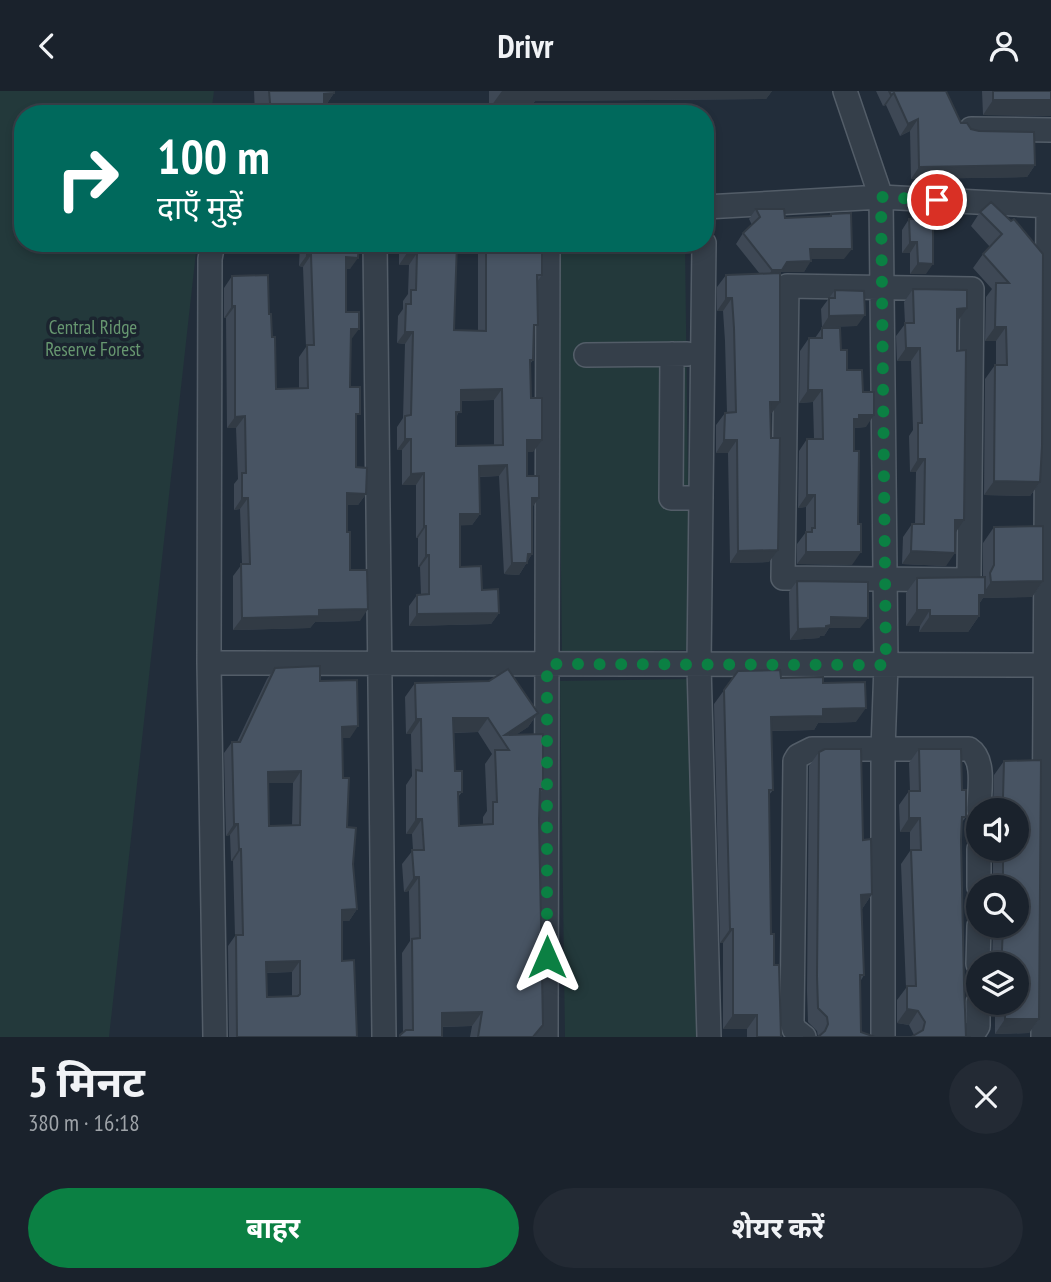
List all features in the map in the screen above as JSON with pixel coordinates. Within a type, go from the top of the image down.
[{"type":"street","points":[[845,91],[881,197],[886,665],[883,748],[883,1037]]},
{"type":"street","points":[[971,129],[1051,130]]},
{"type":"street","points":[[714,206],[881,197],[1049,206],[1048,665],[1043,1037]]},
{"type":"street","points":[[211,252],[209,663],[215,1037]]},
{"type":"street","points":[[375,252],[384,1037]]},
{"type":"street","points":[[546,1037],[548,252]]},
{"type":"street","points":[[704,252],[699,665],[709,1037]]},
{"type":"street","points":[[787,286],[882,289],[972,289],[969,580],[783,578],[787,286]]},
{"type":"street","points":[[586,355],[703,353]]},
{"type":"street","points":[[672,354],[671,498],[701,498]]},
{"type":"street","points":[[672,426],[702,427]]},
{"type":"street","points":[[209,663],[1048,665]]},
{"type":"street","points":[[804,1037],[794,1030],[792,1022],[795,761],[798,756],[812,749],[969,749],[975,753],[979,762],[979,798]]},
{"type":"street","points":[[971,1037],[978,1025],[978,1015]]},
{"type":"street","points":[[865,1037],[901,1037]]},
{"type":"green space","name":"Central Ridge Reserve Forest","points":[[0,91],[214,91],[212,105],[14,105],[14,252],[196,252],[109,1037],[0,1037]]},
{"type":"green space","points":[[557,252],[685,252],[690,650],[562,652]]},
{"type":"green space","points":[[692,679],[697,1037],[565,1037],[560,681]]},
{"type":"building","points":[[269,91],[334,91],[324,94],[324,105],[270,105]]},
{"type":"building","points":[[889,91],[946,91],[961,123],[967,123],[971,129],[1034,132],[1035,165],[919,167],[918,119],[908,124],[894,93],[891,95]]},
{"type":"building","points":[[993,91],[1051,91],[1051,100],[993,100]]},
{"type":"building","points":[[991,202],[1011,221],[1014,219],[1043,254],[1040,482],[994,481],[995,365],[1007,365],[1006,327],[995,327],[996,283],[1009,283],[983,254],[1002,234],[980,212]]},
{"type":"building","points":[[756,209],[784,209],[785,218],[851,213],[852,249],[810,249],[811,261],[787,262],[782,270],[772,270],[743,233],[760,217]]},
{"type":"building","points":[[933,218],[933,264],[918,263],[917,242],[910,242],[909,219]]},
{"type":"building","points":[[307,252],[358,252],[358,258],[346,257],[346,312],[359,312],[359,329],[351,329],[350,387],[360,387],[360,414],[356,414],[356,467],[367,468],[366,494],[347,493],[347,532],[350,532],[350,570],[367,570],[368,609],[319,610],[319,616],[242,618],[241,564],[250,564],[248,498],[242,498],[242,473],[246,473],[245,416],[235,417],[235,306],[232,306],[232,276],[268,275],[269,314],[272,337],[275,337],[276,389],[308,388],[307,345],[314,345],[311,255],[307,255]]},
{"type":"building","points":[[407,252],[457,252],[454,330],[486,331],[486,252],[542,252],[542,275],[537,275],[538,325],[534,325],[533,360],[530,360],[531,398],[542,398],[542,440],[527,440],[527,476],[539,476],[539,498],[532,498],[532,554],[528,554],[527,563],[512,563],[507,465],[479,466],[480,514],[460,514],[460,567],[481,566],[482,590],[498,589],[499,613],[417,614],[417,595],[429,594],[429,555],[426,555],[424,526],[424,473],[411,474],[411,439],[405,439],[405,416],[411,415],[413,332],[405,332],[406,304],[411,304],[411,290],[416,290],[417,253]],"holes":[[[502,389],[503,445],[456,446],[456,412],[461,412],[461,390]]]},
{"type":"building","points":[[780,273],[780,402],[770,402],[771,438],[780,438],[778,550],[738,551],[737,440],[724,440],[725,413],[736,412],[732,298],[726,298],[726,275]]},
{"type":"building","points":[[913,289],[967,290],[967,308],[957,309],[957,351],[966,350],[964,520],[955,520],[955,553],[911,551],[912,524],[924,524],[925,459],[918,459],[918,423],[922,423],[920,348],[906,348],[905,323],[914,323]]},
{"type":"building","points":[[835,290],[864,291],[865,315],[829,316],[829,298],[835,298]]},
{"type":"building","points":[[822,328],[840,328],[841,350],[847,350],[847,370],[862,370],[863,392],[874,392],[874,415],[859,415],[859,419],[854,419],[854,451],[859,451],[858,524],[861,524],[861,552],[806,552],[806,532],[812,532],[812,528],[815,528],[815,495],[807,495],[807,439],[823,439],[822,390],[808,390],[809,338],[822,338]]},
{"type":"building","points":[[1043,526],[1043,581],[991,582],[994,527]]},
{"type":"building","points":[[985,577],[985,595],[979,595],[979,616],[930,616],[930,610],[917,610],[917,578]]},
{"type":"building","points":[[797,581],[868,582],[868,618],[831,617],[831,625],[826,628],[798,629]]},
{"type":"building","points":[[320,666],[320,681],[357,680],[358,726],[342,727],[343,778],[349,778],[347,827],[356,828],[353,864],[357,909],[342,910],[342,961],[354,960],[357,1037],[237,1037],[236,935],[243,935],[241,849],[238,824],[234,824],[232,742],[240,742],[275,668]],"holes":[[[301,771],[300,825],[269,826],[268,772]],[[300,961],[300,994],[267,997],[266,962]]]},
{"type":"building","points":[[508,669],[538,713],[505,735],[543,734],[543,789],[540,789],[539,820],[543,1025],[533,1037],[478,1037],[482,1012],[442,1013],[442,1037],[400,1037],[406,1030],[413,1030],[412,939],[420,938],[419,877],[414,877],[412,850],[424,850],[422,819],[416,819],[416,770],[422,771],[421,719],[416,719],[415,683],[489,681]],"holes":[[[453,718],[488,718],[509,750],[495,750],[497,802],[493,802],[493,824],[459,826],[458,792],[462,792],[462,771],[455,771]]]},
{"type":"building","points":[[780,670],[781,678],[823,677],[823,683],[865,682],[866,708],[823,709],[823,716],[771,717],[771,934],[774,934],[774,965],[779,965],[781,1037],[757,1037],[757,1015],[733,1015],[733,929],[730,929],[724,690],[738,671]]},
{"type":"building","points":[[825,749],[861,749],[863,840],[871,839],[872,894],[861,895],[864,975],[860,975],[861,1032],[875,1037],[818,1037],[828,1024],[827,1017],[818,1008],[819,752]]},
{"type":"building","points":[[919,749],[961,749],[962,790],[966,790],[966,817],[962,817],[961,840],[966,1037],[911,1037],[923,1030],[925,1022],[918,1011],[907,1009],[907,986],[916,986],[911,850],[921,850],[920,818],[909,818],[909,791],[920,791]]},
{"type":"building","points":[[1041,760],[1039,1019],[1005,1019],[1005,1015],[1029,1015],[1029,952],[1001,952],[1002,938],[1029,938],[1029,875],[1002,875],[1003,861],[1029,861],[1029,798],[1003,798],[1004,761]]},
{"type":"route","points":[[547,957],[547,664],[886,665],[881,197],[937,200]]}]
